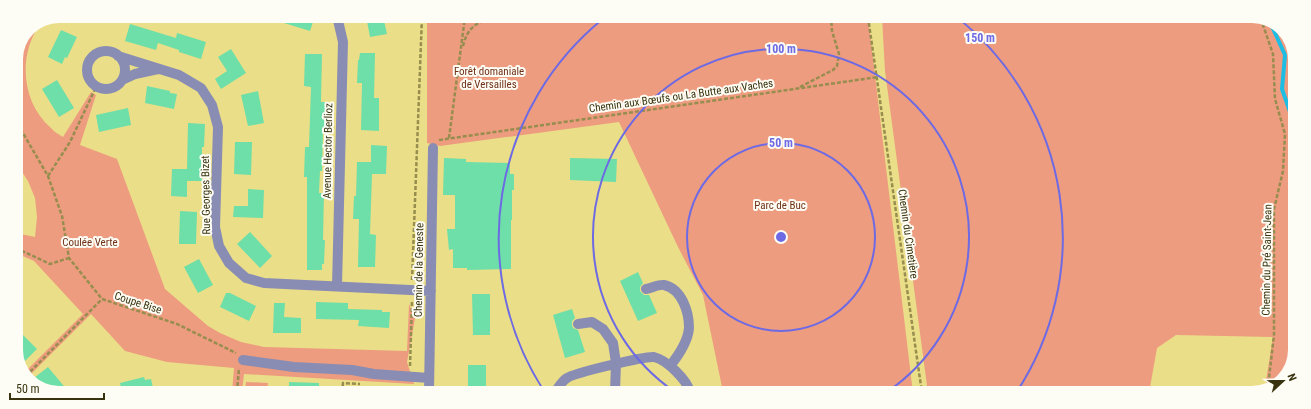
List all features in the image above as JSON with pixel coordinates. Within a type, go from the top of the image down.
[{"type":"street","name":"Avenue Hector Berlioz","points":[[338,286],[343,42],[339,23]]},
{"type":"street","name":"Rue Georges Bizet","points":[[158,69],[135,74],[122,80],[112,88],[106,89],[96,87],[87,76],[86,70],[91,58],[95,54],[107,51],[118,56],[179,75],[201,88],[212,105],[218,127],[215,227],[219,246],[229,263],[246,278],[264,284],[412,289],[431,291]]},
{"type":"street","points":[[118,56],[124,65],[125,70],[122,80]]},
{"type":"street","name":"Chemin de la Geneste","points":[[429,386],[433,148]]},
{"type":"street","points":[[646,289],[663,285],[675,290],[686,307],[689,328],[682,351],[670,366]]},
{"type":"street","points":[[578,324],[592,322],[603,329],[613,343],[616,363],[616,386]]},
{"type":"street","points":[[560,386],[567,378],[616,363],[653,357],[670,366],[688,386]]},
{"type":"street","points":[[243,360],[294,367],[352,370],[374,374],[429,378]]},
{"type":"path","points":[[410,377],[422,23]]},
{"type":"path","points":[[449,138],[464,23]]},
{"type":"path","points":[[460,56],[464,41],[472,27],[478,23]]},
{"type":"path","points":[[798,88],[833,70],[837,66],[839,54],[832,31],[831,23]]},
{"type":"path","points":[[869,23],[878,77]]},
{"type":"path","name":"Chemin du Pré Saint-Jean","points":[[1262,24],[1273,54],[1275,99],[1285,134],[1283,172],[1274,209],[1274,335],[1271,361]]},
{"type":"path","name":"Chemin aux Bœufs ou La Butte aux Vaches","points":[[433,148],[433,141],[449,138],[878,77]]},
{"type":"path","name":"Chemin du Cimetière","points":[[878,77],[921,386]]},
{"type":"path","points":[[48,176],[70,142],[96,87]]},
{"type":"path","name":"Coupe Bise","points":[[23,133],[48,176],[62,216],[69,258],[102,299],[177,324],[237,353],[243,360]]},
{"type":"path","points":[[23,251],[50,264],[69,258]]},
{"type":"path","points":[[30,372],[102,299]]},
{"type":"path","points":[[237,386],[239,364],[243,360]]},
{"type":"green space","name":"Parc de Buc","points":[[427,23],[869,23],[912,386],[722,386],[703,295],[678,247],[619,122],[440,146],[427,143]]},
{"type":"green space","points":[[882,23],[1256,23],[1272,29],[1284,43],[1288,57],[1288,354],[1286,361],[1269,361],[1273,337],[1176,335],[1157,348],[1150,386],[927,386],[885,71]]},
{"type":"green space","name":"Coulée Verte","points":[[34,34],[28,50],[26,64],[26,78],[34,105],[41,117],[54,131],[63,137],[91,92],[96,95],[80,145],[117,159],[165,289],[208,326],[241,342],[264,347],[407,351],[409,304],[413,313],[416,313],[407,362],[414,384],[244,374],[243,386],[232,386],[234,368],[167,362],[125,351],[91,314],[32,373],[28,369],[83,314],[34,261],[23,256],[23,234],[35,237],[37,217],[35,198],[23,174],[23,59],[26,45]]},
{"type":"green space","points":[[246,382],[268,383],[268,386],[246,386]]},
{"type":"building","points":[[284,23],[313,23],[310,31]]},
{"type":"building","points":[[367,23],[385,23],[387,34],[370,37]]},
{"type":"building","points":[[130,24],[176,38],[177,33],[206,42],[201,59],[158,43],[156,50],[125,41]]},
{"type":"building","points":[[61,30],[77,37],[67,58],[65,57],[62,64],[48,57]]},
{"type":"building","points":[[231,49],[246,73],[221,89],[215,79],[227,71],[218,57]]},
{"type":"building","points":[[360,53],[375,53],[374,98],[379,98],[379,131],[361,130],[362,83],[357,83],[358,60]]},
{"type":"building","points":[[305,54],[322,54],[321,102],[328,102],[327,125],[325,125],[325,132],[323,132],[322,171],[320,171],[319,193],[324,193],[323,240],[325,240],[324,264],[322,264],[322,270],[307,270],[307,177],[304,177],[305,147],[309,147],[311,87],[304,86]]},
{"type":"building","points":[[57,80],[74,108],[59,117],[42,89]]},
{"type":"building","points":[[147,86],[177,94],[174,109],[145,103]]},
{"type":"building","points":[[258,91],[264,123],[248,126],[241,95]]},
{"type":"building","points":[[128,108],[131,125],[99,132],[96,115]]},
{"type":"building","points":[[188,123],[205,124],[204,147],[202,147],[202,181],[187,181],[187,197],[171,196],[172,169],[187,169]]},
{"type":"building","points":[[235,142],[252,142],[251,175],[234,174]]},
{"type":"building","points":[[371,145],[387,146],[386,174],[372,174],[370,234],[376,235],[375,267],[358,267],[359,219],[353,219],[354,196],[356,196],[357,162],[371,162]]},
{"type":"building","points":[[444,158],[466,159],[466,162],[510,163],[510,174],[514,174],[511,220],[511,269],[467,270],[467,268],[453,268],[453,249],[449,250],[447,229],[455,229],[455,195],[443,195]]},
{"type":"building","points":[[570,158],[617,159],[616,182],[570,180]]},
{"type":"building","points":[[248,189],[264,190],[263,218],[233,217],[234,206],[248,206]]},
{"type":"building","points":[[180,211],[197,212],[196,244],[179,244]]},
{"type":"building","points":[[250,232],[272,256],[260,268],[237,244]]},
{"type":"building","points":[[199,259],[213,285],[198,293],[184,267]]},
{"type":"building","points":[[638,272],[643,283],[640,287],[640,291],[644,295],[649,295],[657,313],[638,321],[620,281]]},
{"type":"building","points":[[226,293],[230,293],[256,306],[249,321],[220,307]]},
{"type":"building","points":[[472,294],[490,294],[490,335],[473,335]]},
{"type":"building","points":[[316,302],[348,303],[348,309],[382,310],[382,312],[390,312],[389,328],[358,326],[359,320],[316,319]]},
{"type":"building","points":[[274,303],[285,303],[284,317],[301,318],[301,333],[273,333]]},
{"type":"building","points":[[572,309],[575,318],[572,321],[572,325],[573,328],[578,330],[585,352],[565,358],[553,315]]},
{"type":"building","points":[[23,335],[37,349],[25,361],[23,352]]},
{"type":"building","points":[[468,365],[486,365],[486,386],[468,386]]},
{"type":"building","points":[[48,367],[64,386],[50,385],[35,377]]},
{"type":"building","points":[[144,377],[145,380],[151,379],[153,386],[121,386],[120,383]]},
{"type":"building","points":[[289,382],[319,383],[319,386],[289,386]]},
{"type":"waterway","points":[[1274,31],[1285,55],[1282,89],[1288,106]]},
{"type":"park label","name":"Forêt domaniale de Versailles","points":[[489,77]]}]
